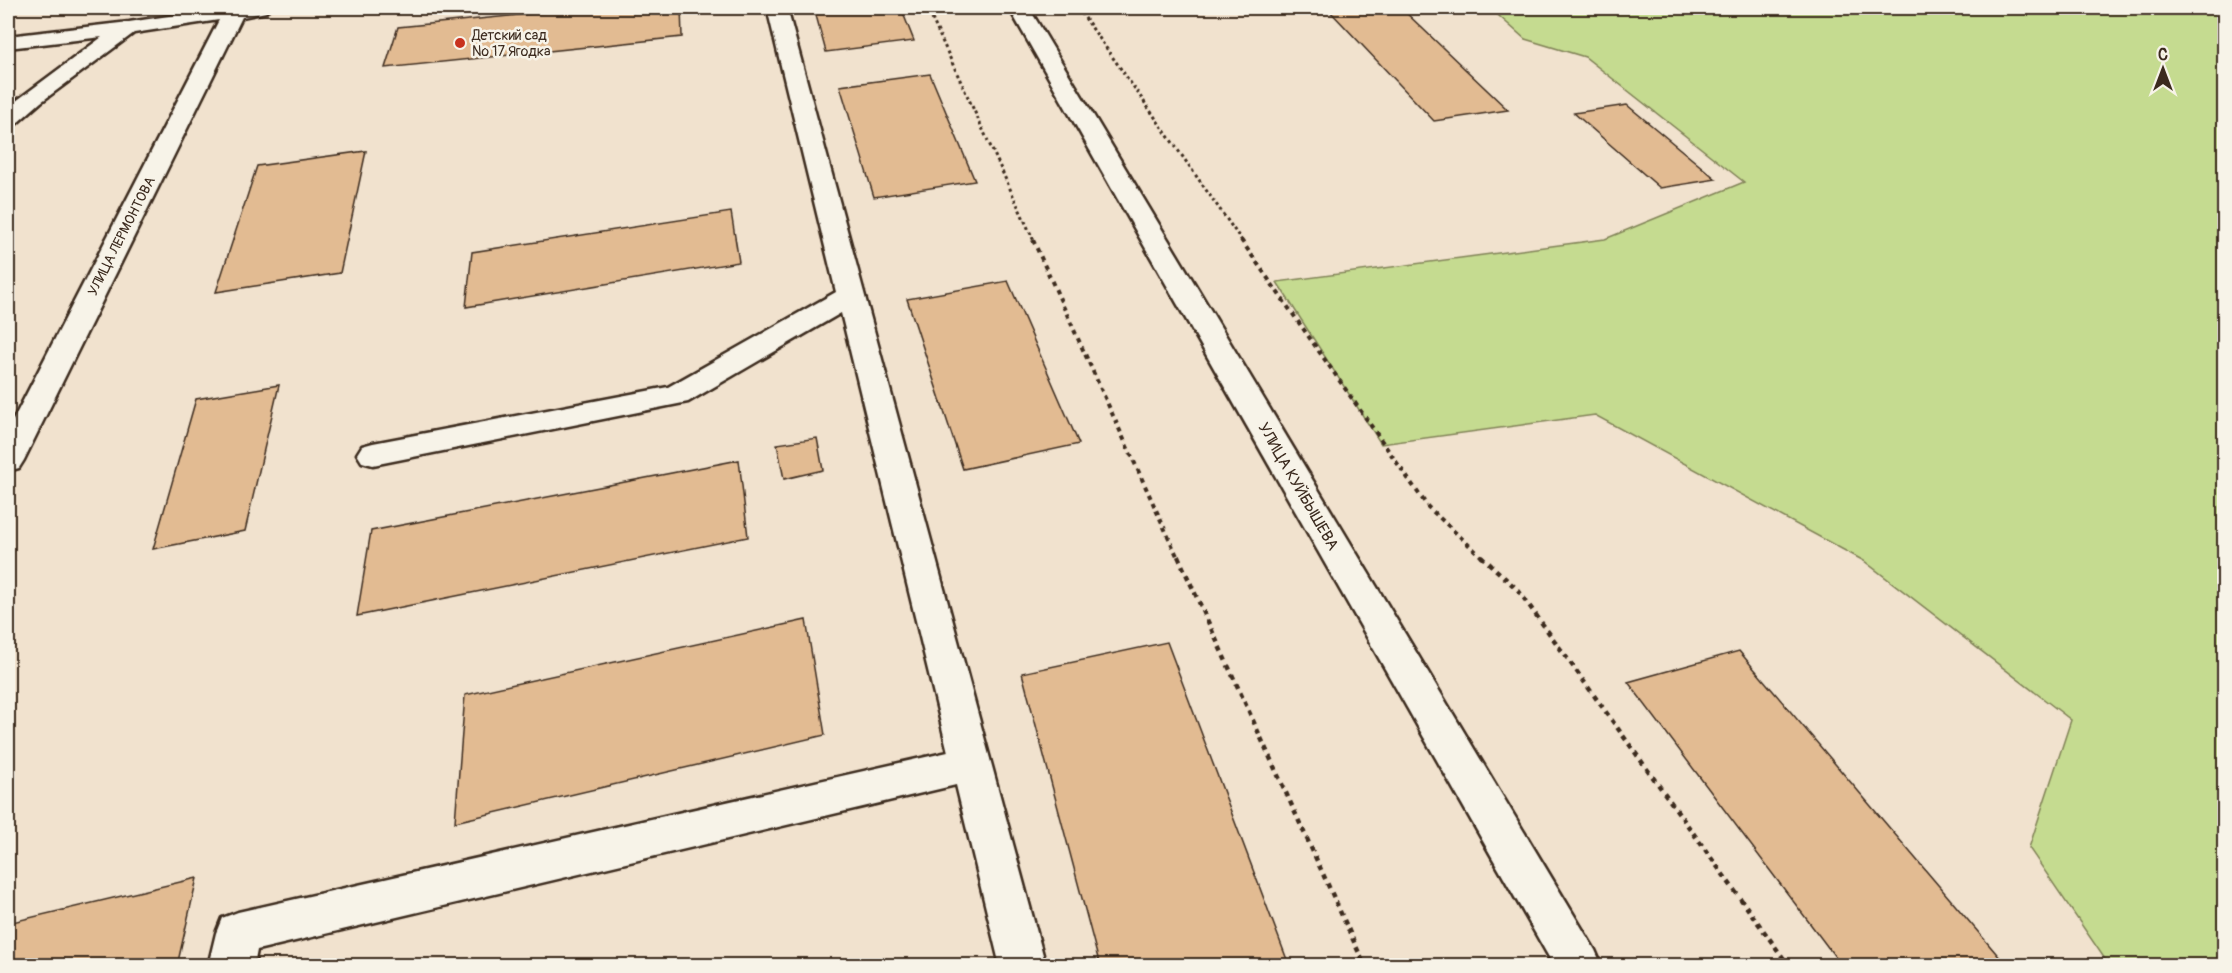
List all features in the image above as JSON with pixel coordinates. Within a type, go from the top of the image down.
[{"type":"street","points":[[777,8],[1023,966]]},
{"type":"street","name":"УЛИЦА КУЙБЫШЕВА","points":[[1019,8],[1579,966]]},
{"type":"street","name":"УЛИЦА ЛЕРМОНТОВА","points":[[8,42],[129,28],[246,10]]},
{"type":"street","name":"УЛИЦА ЛЕРМОНТОВА","points":[[8,460],[246,10]]},
{"type":"street","points":[[8,119],[33,97],[129,28]]},
{"type":"street","points":[[8,97],[33,97]]},
{"type":"street","points":[[373,454],[677,395],[851,295]]},
{"type":"street","points":[[231,966],[238,933],[971,764]]},
{"type":"path","points":[[927,8],[1365,966]]},
{"type":"path","points":[[1078,8],[1428,507],[1518,590],[1789,966]]},
{"type":"green space","points":[[1490,8],[2224,8],[2224,965],[2109,965],[2029,848],[2071,720],[1864,561],[1595,415],[1381,444],[1277,282],[1605,239],[1744,182],[1585,57],[1525,39]]},
{"type":"building","points":[[591,8],[681,8],[682,37],[385,68],[398,27]]},
{"type":"building","points":[[814,8],[901,8],[914,41],[826,52]]},
{"type":"building","points":[[1327,8],[1401,8],[1508,110],[1434,121]]},
{"type":"building","points":[[930,74],[975,181],[874,197],[840,86]]},
{"type":"building","points":[[1627,105],[1716,179],[1660,188],[1574,113]]},
{"type":"building","points":[[366,151],[340,273],[216,292],[257,166]]},
{"type":"building","points":[[731,212],[739,262],[466,307],[472,252]]},
{"type":"building","points":[[1008,281],[1079,444],[963,469],[907,299]]},
{"type":"building","points":[[279,385],[245,531],[153,549],[196,399]]},
{"type":"building","points":[[817,438],[823,470],[784,479],[777,444]]},
{"type":"building","points":[[739,460],[748,537],[357,616],[371,531]]},
{"type":"building","points":[[806,620],[825,735],[455,822],[465,695]]},
{"type":"building","points":[[1167,642],[1289,965],[1100,966],[1022,673]]},
{"type":"building","points":[[1739,651],[2007,966],[1842,966],[1628,682]]},
{"type":"building","points":[[197,878],[177,966],[8,966],[8,923]]},
{"type":"place","name":"Детский сад № 17 Ягодка","points":[[460,43]]}]
